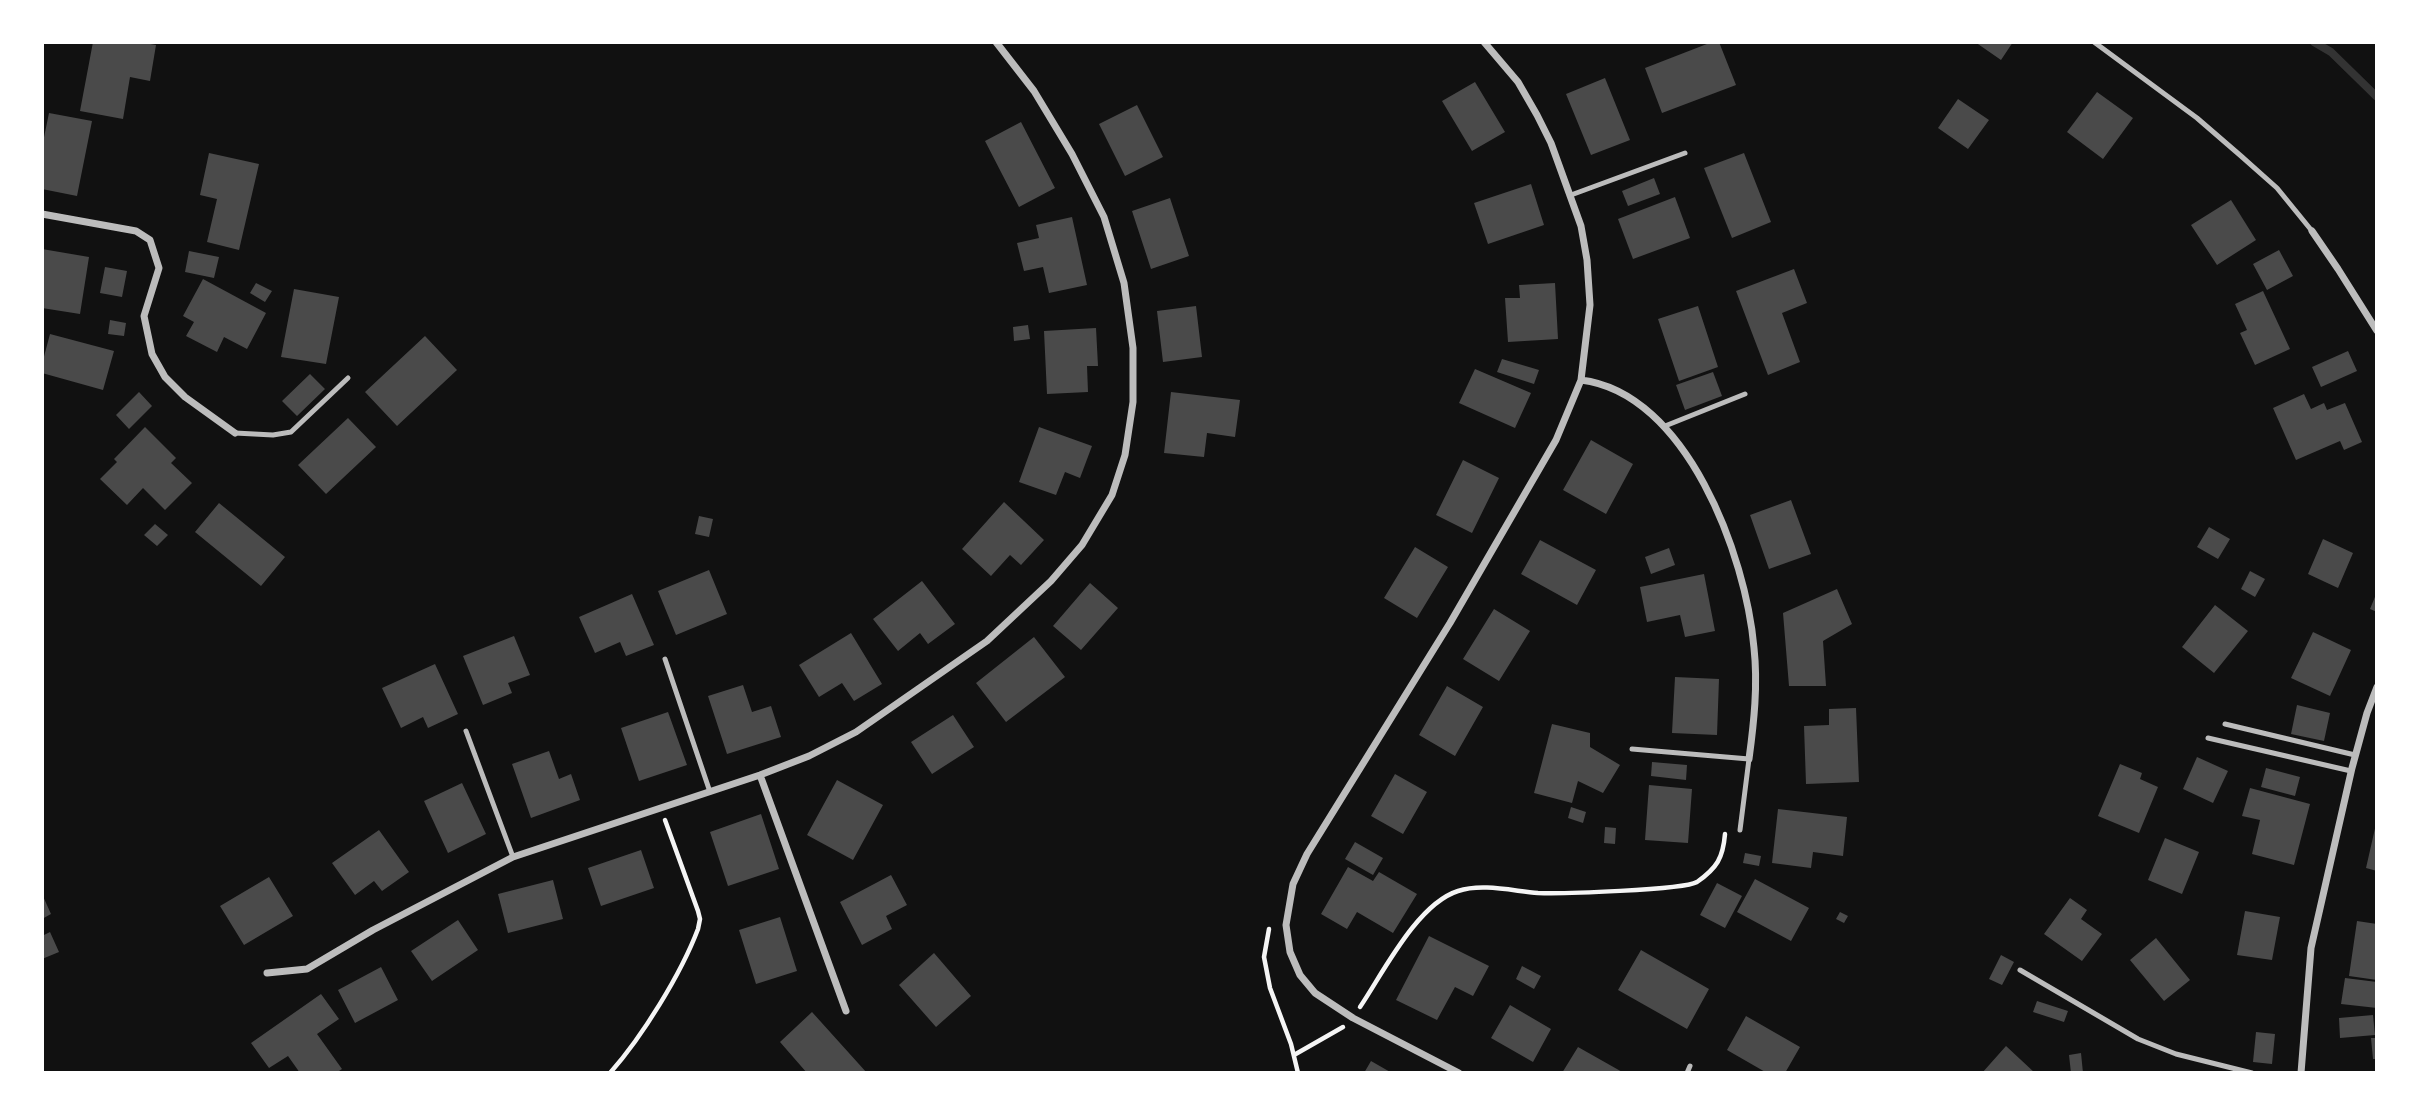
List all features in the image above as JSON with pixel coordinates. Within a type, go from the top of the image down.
[{"type":"street","points":[[267,973],[307,970],[395,919],[513,857],[760,775],[809,756],[856,732],[987,641],[1051,581],[1082,545],[1112,495],[1125,455],[1133,402],[1133,348],[1124,283],[1104,217],[1072,154],[1034,91],[996,42]]},
{"type":"street","points":[[1458,1073],[1353,1018],[1315,993],[1300,975],[1290,952],[1286,925],[1293,884],[1307,854],[1450,623],[1556,440],[1581,380],[1590,305],[1587,260],[1581,226],[1551,143],[1537,115],[1518,82],[1484,42]]},
{"type":"street","points":[[42,214],[136,231],[150,240],[159,268],[144,316],[152,354],[165,377],[185,397],[235,433]]},
{"type":"street","points":[[2312,232],[2377,331]]},
{"type":"street","points":[[1581,380],[1614,388],[1644,407],[1665,426],[1706,488],[1728,536],[1746,593],[1754,647],[1756,696],[1749,759]]},
{"type":"street","points":[[2301,1073],[2311,948],[2355,755],[2377,687]]},
{"type":"street","points":[[760,775],[846,1011]]},
{"type":"lane","points":[[2094,42],[2197,118],[2241,156],[2277,188],[2312,232]]},
{"type":"lane","points":[[1571,195],[1685,153]]},
{"type":"lane","points":[[235,433],[273,435],[291,432],[348,378]]},
{"type":"lane","points":[[1665,426],[1745,394]]},
{"type":"lane","points":[[665,659],[710,792]]},
{"type":"lane","points":[[2225,724],[2355,755]]},
{"type":"lane","points":[[466,732],[513,857]]},
{"type":"lane","points":[[2208,738],[2351,771]]},
{"type":"lane","points":[[1632,749],[1749,759],[1740,830]]},
{"type":"lane","points":[[2020,970],[2138,1039],[2176,1054],[2252,1073]]},
{"type":"lane","points":[[1687,1073],[1690,1066]]},
{"type":"path","points":[[610,1073],[654,1013],[693,943],[701,919],[661,809]]},
{"type":"path","points":[[1294,1055],[1338,1031],[1353,1018],[1422,917],[1440,901],[1458,891],[1478,888],[1541,893],[1647,889],[1694,884],[1716,866],[1723,854],[1726,826]]},
{"type":"path","points":[[1287,910],[1276,912],[1269,927],[1264,957],[1270,988],[1298,1073]]},
{"type":"building","points":[[93,42],[139,42],[156,45],[150,81],[130,77],[123,119],[80,111]]},
{"type":"building","points":[[1712,42],[1719,42],[1736,85],[1662,113],[1645,68]]},
{"type":"building","points":[[1975,42],[2013,42],[2001,60]]},
{"type":"building","points":[[1605,78],[1630,140],[1591,155],[1566,94]]},
{"type":"building","points":[[1475,82],[1505,132],[1472,151],[1442,101]]},
{"type":"building","points":[[2097,92],[2133,118],[2103,159],[2067,132]]},
{"type":"building","points":[[1958,99],[1989,120],[1968,149],[1938,128]]},
{"type":"building","points":[[1137,105],[1163,157],[1125,176],[1099,124]]},
{"type":"building","points":[[49,113],[92,121],[77,196],[42,189],[42,147]]},
{"type":"building","points":[[1021,122],[1055,188],[1019,207],[985,141]]},
{"type":"building","points":[[209,153],[259,164],[239,250],[207,242],[217,199],[200,195]]},
{"type":"building","points":[[1744,153],[1771,222],[1732,238],[1704,168]]},
{"type":"building","points":[[1654,178],[1660,194],[1628,206],[1622,191]]},
{"type":"building","points":[[1531,184],[1544,225],[1488,244],[1474,203]]},
{"type":"building","points":[[1675,197],[1690,238],[1633,259],[1618,219]]},
{"type":"building","points":[[1170,198],[1189,256],[1151,269],[1132,211]]},
{"type":"building","points":[[2231,200],[2256,240],[2217,265],[2191,225]]},
{"type":"building","points":[[1072,217],[1087,285],[1049,293],[1043,267],[1024,271],[1017,243],[1039,238],[1036,225]]},
{"type":"building","points":[[42,249],[89,257],[80,314],[42,308]]},
{"type":"building","points":[[2279,250],[2293,276],[2267,290],[2253,264]]},
{"type":"building","points":[[189,251],[219,257],[214,278],[185,272]]},
{"type":"building","points":[[105,267],[127,271],[122,297],[100,293]]},
{"type":"building","points":[[1794,269],[1807,303],[1782,313],[1800,362],[1768,375],[1736,291]]},
{"type":"building","points":[[203,279],[266,313],[247,349],[224,337],[217,352],[186,336],[194,322],[183,316]]},
{"type":"building","points":[[256,283],[272,291],[265,302],[250,293]]},
{"type":"building","points":[[1555,283],[1558,339],[1508,342],[1505,298],[1520,298],[1519,285]]},
{"type":"building","points":[[294,289],[339,297],[326,364],[281,357]]},
{"type":"building","points":[[2263,291],[2290,349],[2255,365],[2240,333],[2247,330],[2235,304]]},
{"type":"building","points":[[1196,306],[1202,357],[1163,362],[1157,311]]},
{"type":"building","points":[[1698,306],[1718,367],[1679,381],[1658,319]]},
{"type":"building","points":[[110,320],[126,323],[124,336],[108,334]]},
{"type":"building","points":[[1028,325],[1030,339],[1014,341],[1013,327]]},
{"type":"building","points":[[1096,328],[1098,366],[1087,366],[1088,392],[1047,394],[1044,331]]},
{"type":"building","points":[[50,334],[114,351],[103,390],[42,373]]},
{"type":"building","points":[[425,336],[457,370],[397,426],[365,392]]},
{"type":"building","points":[[2348,351],[2357,371],[2321,387],[2312,367]]},
{"type":"building","points":[[1502,359],[1539,370],[1534,384],[1497,372]]},
{"type":"building","points":[[1475,369],[1531,393],[1515,428],[1459,403]]},
{"type":"building","points":[[1713,372],[1722,396],[1685,410],[1676,385]]},
{"type":"building","points":[[310,374],[325,389],[297,416],[282,401]]},
{"type":"building","points":[[139,392],[152,406],[129,429],[116,415]]},
{"type":"building","points":[[1171,392],[1240,400],[1235,437],[1207,433],[1204,457],[1164,453]]},
{"type":"building","points":[[2304,394],[2311,409],[2324,403],[2327,410],[2345,403],[2362,442],[2344,450],[2340,441],[2296,460],[2273,408]]},
{"type":"building","points":[[348,418],[376,447],[326,494],[298,465]]},
{"type":"building","points":[[145,427],[176,458],[171,463],[192,483],[165,510],[143,488],[127,505],[100,479],[117,462],[114,459]]},
{"type":"building","points":[[1039,427],[1092,446],[1080,478],[1065,472],[1056,495],[1019,482]]},
{"type":"building","points":[[1591,440],[1633,464],[1606,514],[1563,490]]},
{"type":"building","points":[[1463,460],[1499,478],[1472,533],[1436,515]]},
{"type":"building","points":[[1791,500],[1811,554],[1769,569],[1750,515]]},
{"type":"building","points":[[1004,502],[1044,540],[1021,565],[1010,555],[991,576],[962,549]]},
{"type":"building","points":[[219,503],[285,557],[261,586],[195,532]]},
{"type":"building","points":[[699,516],[713,519],[709,537],[695,534]]},
{"type":"building","points":[[155,524],[168,535],[157,546],[144,535]]},
{"type":"building","points":[[2209,527],[2230,539],[2218,559],[2197,547]]},
{"type":"building","points":[[2323,539],[2353,553],[2338,588],[2308,574]]},
{"type":"building","points":[[1540,540],[1596,570],[1577,605],[1521,574]]},
{"type":"building","points":[[1415,547],[1448,567],[1417,618],[1384,598]]},
{"type":"building","points":[[1669,548],[1675,565],[1651,574],[1645,557]]},
{"type":"building","points":[[709,570],[727,614],[676,635],[658,591]]},
{"type":"building","points":[[2250,571],[2265,579],[2255,597],[2241,589]]},
{"type":"building","points":[[1704,574],[1715,631],[1685,637],[1680,615],[1647,622],[1640,587]]},
{"type":"building","points":[[922,581],[955,624],[928,644],[920,633],[898,651],[873,619]]},
{"type":"building","points":[[1090,583],[1118,608],[1081,650],[1053,626]]},
{"type":"building","points":[[1837,589],[1852,624],[1823,641],[1826,686],[1789,686],[1783,613]]},
{"type":"building","points":[[2377,592],[2377,612],[2370,609]]},
{"type":"building","points":[[632,594],[654,645],[626,656],[620,642],[595,653],[579,617]]},
{"type":"building","points":[[2215,605],[2248,631],[2214,673],[2182,647]]},
{"type":"building","points":[[1494,609],[1530,631],[1499,681],[1463,659]]},
{"type":"building","points":[[2313,632],[2351,650],[2330,696],[2291,678]]},
{"type":"building","points":[[851,633],[882,684],[854,701],[842,683],[819,697],[799,665]]},
{"type":"building","points":[[514,636],[530,675],[508,683],[512,693],[483,705],[463,656]]},
{"type":"building","points":[[1034,637],[1065,677],[1006,722],[976,683]]},
{"type":"building","points":[[435,664],[458,714],[428,728],[423,717],[401,728],[382,688]]},
{"type":"building","points":[[1675,677],[1719,679],[1717,735],[1672,733]]},
{"type":"building","points":[[743,685],[752,712],[771,706],[781,737],[727,754],[708,696]]},
{"type":"building","points":[[1447,686],[1483,707],[1455,756],[1419,735]]},
{"type":"building","points":[[2297,705],[2330,713],[2324,741],[2291,734]]},
{"type":"building","points":[[1856,708],[1859,782],[1806,784],[1804,726],[1829,725],[1829,709]]},
{"type":"building","points":[[668,712],[687,765],[639,781],[621,728]]},
{"type":"building","points":[[953,715],[974,747],[932,774],[911,742]]},
{"type":"building","points":[[1552,724],[1590,733],[1590,747],[1620,765],[1603,793],[1578,781],[1572,803],[1534,793]]},
{"type":"building","points":[[549,751],[559,779],[571,774],[580,800],[531,818],[512,764]]},
{"type":"building","points":[[2197,757],[2228,771],[2213,803],[2183,789]]},
{"type":"building","points":[[1652,762],[1687,765],[1686,780],[1651,776]]},
{"type":"building","points":[[2120,764],[2142,773],[2140,779],[2158,787],[2139,833],[2098,816]]},
{"type":"building","points":[[2266,768],[2300,777],[2295,796],[2261,787]]},
{"type":"building","points":[[1395,774],[1427,792],[1403,834],[1371,816]]},
{"type":"building","points":[[837,780],[883,805],[853,860],[807,835]]},
{"type":"building","points":[[462,783],[486,834],[448,853],[424,801]]},
{"type":"building","points":[[1649,785],[1692,789],[1688,843],[1645,840]]},
{"type":"building","points":[[2250,788],[2310,804],[2294,865],[2252,854],[2260,820],[2242,816]]},
{"type":"building","points":[[1571,807],[1586,812],[1583,823],[1568,818]]},
{"type":"building","points":[[1778,809],[1847,817],[1843,856],[1813,852],[1811,868],[1772,863]]},
{"type":"building","points":[[761,814],[779,869],[728,886],[710,832]]},
{"type":"building","points":[[2377,825],[2377,871],[2366,868]]},
{"type":"building","points":[[1605,827],[1616,828],[1615,844],[1604,843]]},
{"type":"building","points":[[379,830],[409,872],[382,891],[374,881],[355,895],[332,863]]},
{"type":"building","points":[[2165,838],[2199,852],[2182,894],[2148,880]]},
{"type":"building","points":[[1355,842],[1383,858],[1373,875],[1345,859]]},
{"type":"building","points":[[641,850],[654,888],[601,906],[588,868]]},
{"type":"building","points":[[1745,853],[1761,856],[1759,866],[1743,863]]},
{"type":"building","points":[[1348,867],[1373,881],[1379,872],[1417,894],[1393,933],[1357,912],[1347,929],[1321,914]]},
{"type":"building","points":[[891,875],[907,905],[886,916],[892,929],[862,945],[840,902]]},
{"type":"building","points":[[269,877],[293,916],[244,945],[220,906]]},
{"type":"building","points":[[1755,879],[1809,908],[1791,941],[1737,912]]},
{"type":"building","points":[[553,880],[563,919],[508,933],[498,894]]},
{"type":"building","points":[[1717,883],[1742,896],[1725,928],[1700,915]]},
{"type":"building","points":[[42,894],[51,914],[42,919]]},
{"type":"building","points":[[2070,898],[2087,910],[2081,919],[2102,934],[2082,961],[2044,934]]},
{"type":"building","points":[[2245,911],[2280,917],[2272,960],[2237,955]]},
{"type":"building","points":[[1840,912],[1848,916],[1844,923],[1836,919]]},
{"type":"building","points":[[780,917],[797,971],[756,984],[739,930]]},
{"type":"building","points":[[458,920],[478,950],[432,981],[411,951]]},
{"type":"building","points":[[2357,921],[2377,924],[2377,980],[2349,976]]},
{"type":"building","points":[[50,932],[59,952],[42,959],[42,936]]},
{"type":"building","points":[[1429,936],[1489,966],[1473,996],[1455,987],[1437,1020],[1396,1000]]},
{"type":"building","points":[[2156,938],[2190,980],[2164,1001],[2130,960]]},
{"type":"building","points":[[1641,950],[1709,989],[1687,1029],[1618,990]]},
{"type":"building","points":[[934,953],[971,996],[936,1027],[899,985]]},
{"type":"building","points":[[2001,955],[2014,962],[2002,985],[1989,979]]},
{"type":"building","points":[[1522,966],[1541,976],[1534,989],[1516,979]]},
{"type":"building","points":[[381,967],[398,1000],[355,1023],[338,990]]},
{"type":"building","points":[[2345,978],[2377,982],[2377,1008],[2341,1004]]},
{"type":"building","points":[[321,994],[339,1019],[317,1034],[342,1069],[336,1073],[300,1073],[288,1056],[269,1068],[251,1043]]},
{"type":"building","points":[[2037,1001],[2068,1011],[2064,1022],[2033,1012]]},
{"type":"building","points":[[1510,1005],[1551,1029],[1533,1062],[1491,1038]]},
{"type":"building","points":[[812,1012],[867,1073],[807,1073],[780,1042]]},
{"type":"building","points":[[2373,1015],[2375,1035],[2340,1038],[2339,1018]]},
{"type":"building","points":[[1746,1016],[1800,1047],[1785,1073],[1767,1073],[1727,1050]]},
{"type":"building","points":[[2256,1032],[2275,1034],[2272,1064],[2253,1062]]},
{"type":"building","points":[[2371,1038],[2377,1038],[2377,1059],[2373,1059]]},
{"type":"building","points":[[2006,1046],[2035,1073],[1982,1073]]},
{"type":"building","points":[[1578,1047],[1624,1073],[1562,1073]]},
{"type":"building","points":[[2081,1053],[2083,1073],[2071,1073],[2069,1055]]},
{"type":"building","points":[[1371,1061],[1392,1073],[1364,1073]]},
{"type":"waterway","points":[[2314,42],[2331,52],[2377,97]]}]
